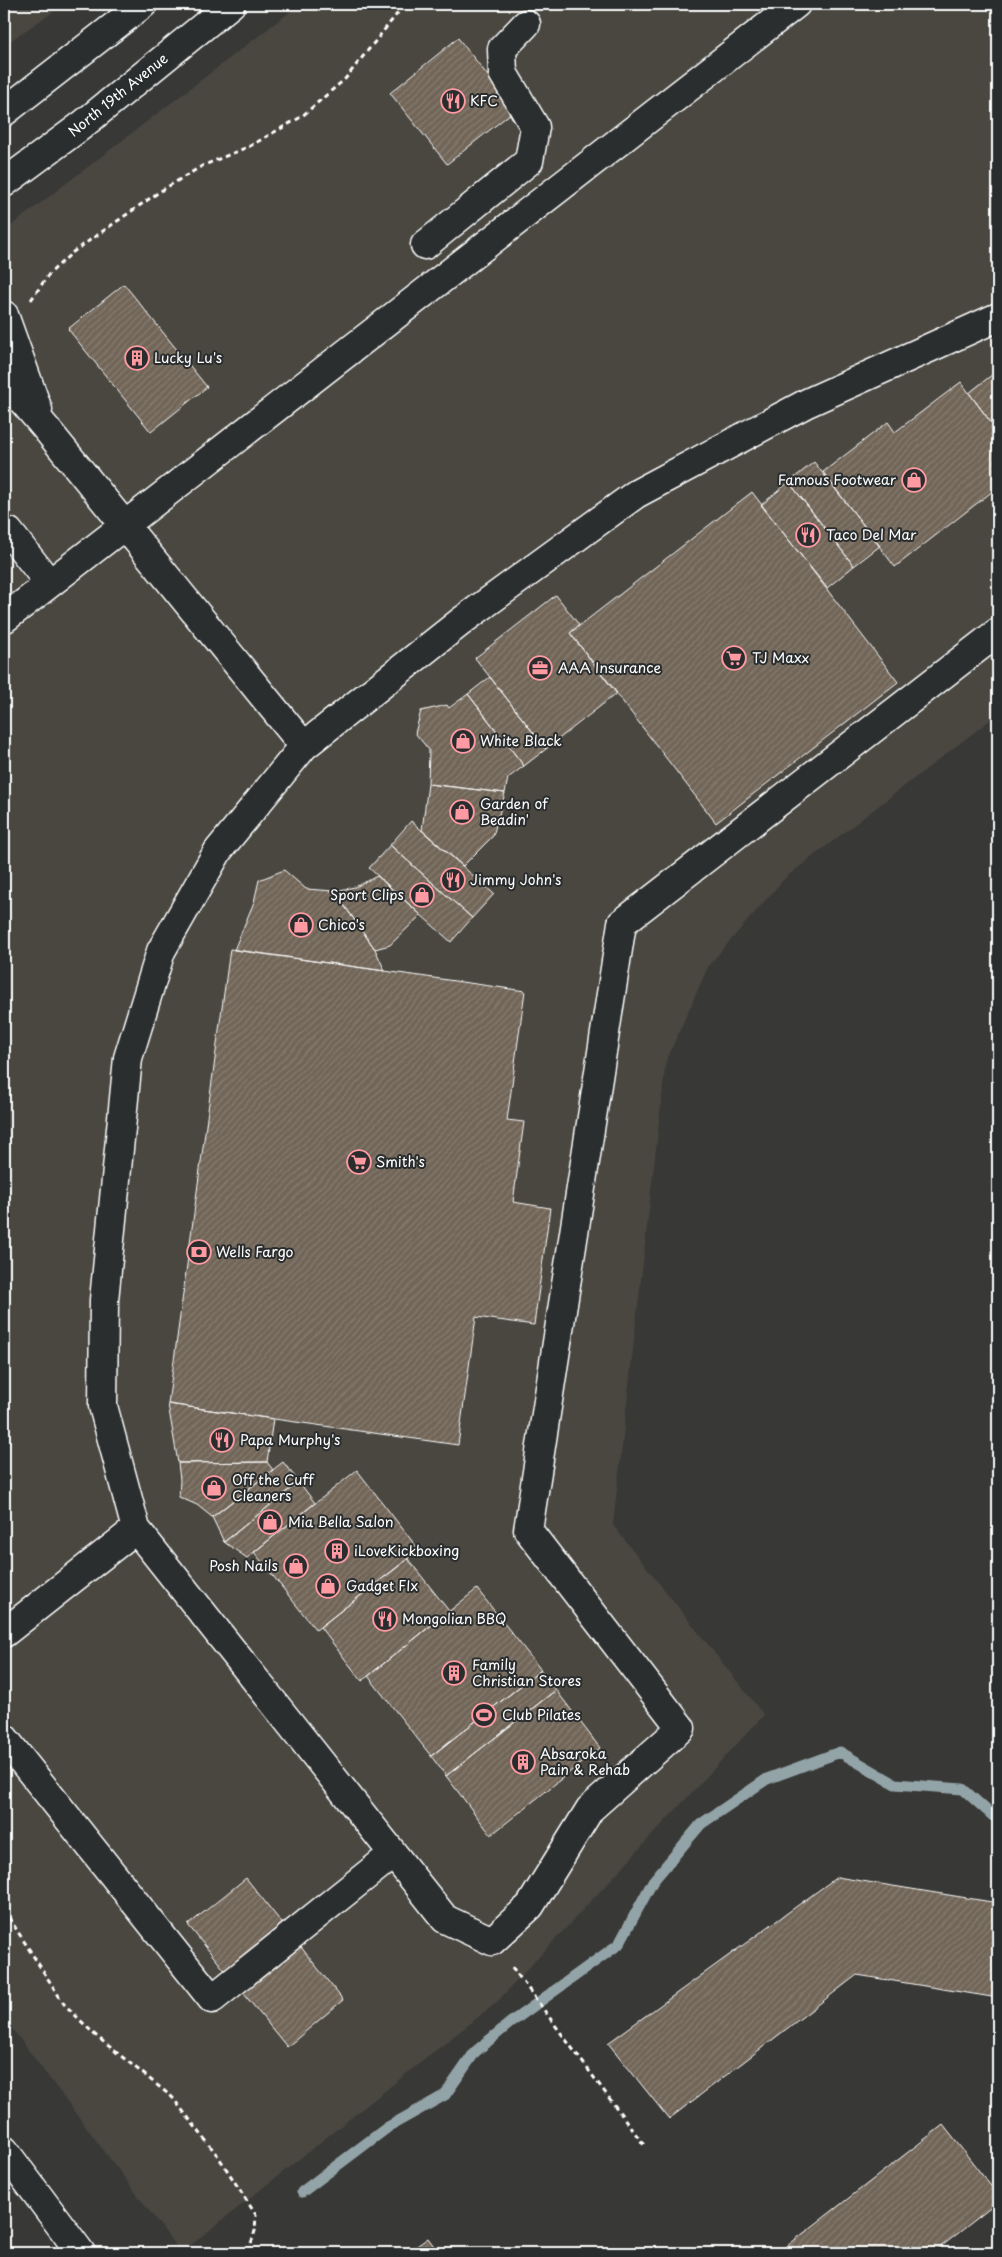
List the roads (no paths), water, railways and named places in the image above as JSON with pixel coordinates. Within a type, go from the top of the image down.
[{"type":"main road","points":[[4,112],[143,4]]},
{"type":"main road","name":"North 19th Avenue","points":[[4,183],[80,126],[231,4]]},
{"type":"main road","points":[[4,619],[796,4]]},
{"type":"main road","points":[[425,244],[529,161],[535,127],[503,73],[502,49],[526,24]]},
{"type":"main road","points":[[4,315],[44,426]]},
{"type":"main road","points":[[998,317],[807,403],[636,494],[462,620],[304,746],[218,851],[161,952],[128,1058],[104,1300],[103,1406],[136,1529],[445,1919],[492,1941],[530,1906],[590,1810],[681,1728],[528,1530],[622,923],[998,632]]},
{"type":"main road","points":[[4,379],[304,746]]},
{"type":"main road","points":[[9,532],[50,583]]},
{"type":"main road","points":[[4,1633],[136,1529]]},
{"type":"main road","points":[[4,1738],[212,1999],[393,1854]]},
{"type":"main road","points":[[4,2150],[81,2253]]},
{"type":"waterway","points":[[302,2192],[388,2127],[445,2095],[475,2052],[510,2023],[619,1944],[653,1881],[701,1824],[767,1779],[840,1752],[895,1784],[963,1789],[993,1816],[998,1815]]},
{"type":"place","name":"KFC","points":[[453,101]]},
{"type":"place","name":"Lucky Lu's","points":[[137,358]]},
{"type":"place","name":"Famous Footwear","points":[[914,480]]},
{"type":"place","name":"Taco Del Mar","points":[[808,535]]},
{"type":"place","name":"TJ Maxx","points":[[734,658]]},
{"type":"place","name":"AAA Insurance","points":[[540,668]]},
{"type":"place","name":"White Black","points":[[463,741]]},
{"type":"place","name":"Garden of Beadin'","points":[[462,812]]},
{"type":"place","name":"Jimmy John's","points":[[453,880]]},
{"type":"place","name":"Sport Clips","points":[[422,895]]},
{"type":"place","name":"Chico's","points":[[301,925]]},
{"type":"place","name":"Smith's","points":[[359,1162]]},
{"type":"place","name":"Wells Fargo","points":[[199,1252]]},
{"type":"place","name":"Papa Murphy's","points":[[222,1440]]},
{"type":"place","name":"Off the Cuff Cleaners","points":[[214,1488]]},
{"type":"place","name":"Mia Bella Salon","points":[[270,1522]]},
{"type":"place","name":"iLoveKickboxing","points":[[337,1551]]},
{"type":"place","name":"Posh Nails","points":[[296,1566]]},
{"type":"place","name":"Gadget FIx","points":[[328,1586]]},
{"type":"place","name":"Mongolian BBQ","points":[[385,1619]]},
{"type":"place","name":"Family Christian Stores","points":[[454,1673]]},
{"type":"place","name":"Club Pilates","points":[[484,1715]]},
{"type":"place","name":"Absaroka Pain & Rehab","points":[[523,1762]]}]
